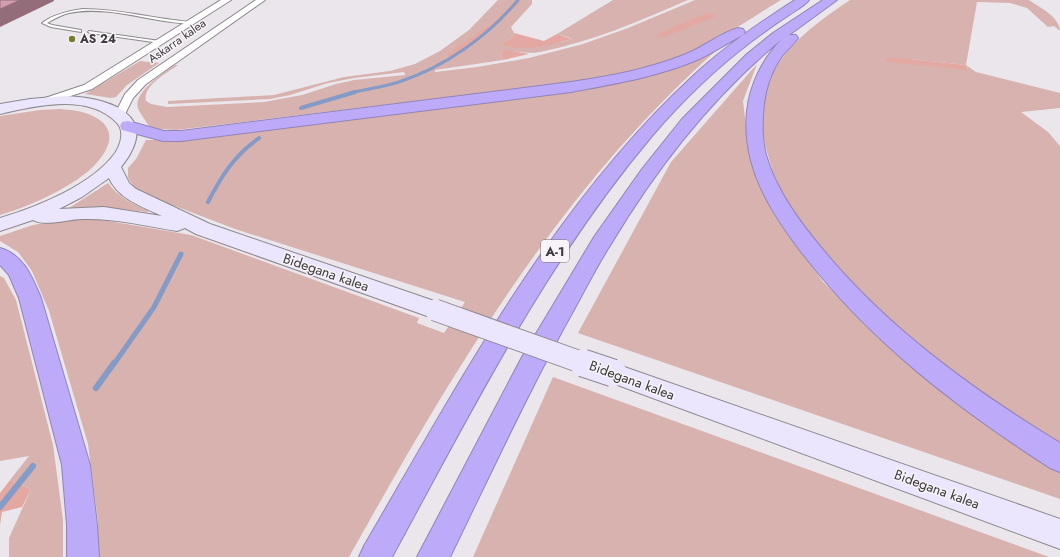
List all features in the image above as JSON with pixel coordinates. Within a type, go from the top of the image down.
[{"type":"highway","points":[[124,120],[163,136],[181,136],[563,88],[628,78],[693,56],[792,0]]},
{"type":"highway","name":"A-1","points":[[375,557],[489,356],[564,236],[620,163],[662,115],[730,50],[758,29],[803,0]]},
{"type":"highway","points":[[831,0],[788,41],[770,64],[760,83],[755,104],[754,131],[758,159],[772,193],[790,223],[821,264],[908,350],[980,406],[1060,459]]},
{"type":"highway","name":"A-1","points":[[433,557],[531,364],[601,242],[648,173],[688,122],[747,62],[778,36],[831,0]]},
{"type":"highway","points":[[2,256],[19,271],[30,298],[76,465],[82,526],[83,557]]},
{"type":"street","name":"Askarra kalea","points":[[43,102],[88,87],[227,0]]},
{"type":"street","name":"Askarra kalea","points":[[124,120],[123,103],[129,94],[142,82],[261,0]]},
{"type":"street","points":[[0,109],[43,102],[89,102],[107,107],[124,120],[129,138],[124,151],[112,166],[98,178],[71,196],[36,212],[5,223]]},
{"type":"street","name":"Bidegana kalea","points":[[112,166],[121,186],[130,194],[203,229],[613,373],[1060,534]]},
{"type":"street","name":"Bidegana kalea","points":[[5,223],[80,212],[104,213],[203,229]]},
{"type":"lane","points":[[80,31],[51,26],[44,23],[59,12],[70,8],[82,7],[191,23]]},
{"type":"lane","points":[[90,32],[160,42]]},
{"type":"shaded area","points":[[498,0],[532,0],[532,4],[511,27],[514,33],[513,37],[502,43],[561,42],[572,39],[557,34],[613,0],[688,0],[634,23],[578,43],[535,53],[510,51],[500,52],[503,60],[435,70],[435,72],[477,67],[529,58],[583,44],[628,28],[695,0],[781,0],[733,30],[695,50],[643,68],[575,82],[176,130],[160,129],[149,126],[138,108],[140,96],[145,89],[175,65],[178,65],[151,85],[146,95],[146,101],[151,104],[167,107],[264,102],[302,95],[354,80],[405,75],[404,72],[354,78],[328,83],[290,95],[270,99],[168,104],[168,101],[274,95],[344,77],[390,71],[415,64],[440,51],[469,30]],"holes":[[[517,1],[520,2],[490,31],[455,58],[447,55],[493,22]]]},
{"type":"shaded area","points":[[517,0],[521,2],[490,31],[455,58],[446,55],[493,22]]},
{"type":"shaded area","points":[[850,0],[1029,0],[1053,17],[1059,26],[1060,31],[1054,26],[1048,27],[1027,8],[1010,3],[977,2],[966,65],[976,72],[1060,93],[1060,108],[1021,112],[1048,132],[1060,146],[1060,447],[939,363],[845,279],[810,238],[780,187],[769,159],[763,132],[763,105],[770,79],[777,66],[794,44],[815,25]],"holes":[[[886,59],[910,59],[966,65],[968,69]]]},
{"type":"shaded area","points":[[710,13],[717,16],[661,38],[658,34],[704,14]]},
{"type":"shaded area","points":[[514,33],[544,41],[557,34],[572,39],[527,48],[517,48],[502,43],[513,37]]},
{"type":"shaded area","points":[[719,48],[661,103],[608,161],[559,222],[513,286],[469,352],[349,557],[98,557],[98,521],[88,444],[49,311],[32,271],[18,252],[0,241],[0,236],[33,225],[68,219],[91,218],[191,235],[419,318],[417,323],[444,333],[465,302],[235,229],[162,201],[134,187],[128,178],[128,168],[136,159],[146,140],[163,140],[585,87]]},
{"type":"shaded area","points":[[507,50],[529,54],[503,60],[500,52]]},
{"type":"shaded area","points":[[886,58],[966,65],[968,70],[887,62]]},
{"type":"shaded area","points":[[140,61],[159,63],[127,85],[116,97],[111,98],[85,94]]},
{"type":"shaded area","points":[[757,64],[743,101],[749,152],[772,211],[823,282],[916,371],[1060,472],[1060,499],[578,333],[671,162]]},
{"type":"shaded area","points":[[60,109],[85,113],[93,116],[103,123],[108,131],[109,140],[106,149],[94,166],[69,185],[40,200],[0,215],[0,116],[40,110]]},
{"type":"shaded area","points":[[108,183],[122,197],[149,211],[103,207],[69,208]]},
{"type":"shaded area","points":[[0,276],[4,278],[16,300],[53,445],[63,520],[63,557],[9,557],[9,538],[31,489],[10,480],[29,456],[0,461]]},
{"type":"shaded area","points":[[553,377],[1049,557],[473,557]]},
{"type":"shaded area","points":[[10,480],[31,489],[22,507],[2,512],[0,525],[0,493]]},
{"type":"building","points":[[0,0],[20,0],[0,9]]},
{"type":"waterway","points":[[354,92],[399,82],[416,76],[449,59],[479,38],[506,14],[518,0]]},
{"type":"waterway","points":[[301,108],[354,92]]},
{"type":"waterway","points":[[208,202],[218,183],[229,167],[242,152],[259,138]]},
{"type":"waterway","points":[[114,364],[154,307],[181,254]]},
{"type":"waterway","points":[[96,388],[114,363]]},
{"type":"waterway","points":[[0,507],[33,466]]},
{"type":"place","name":"AS 24","points":[[72,39]]}]
